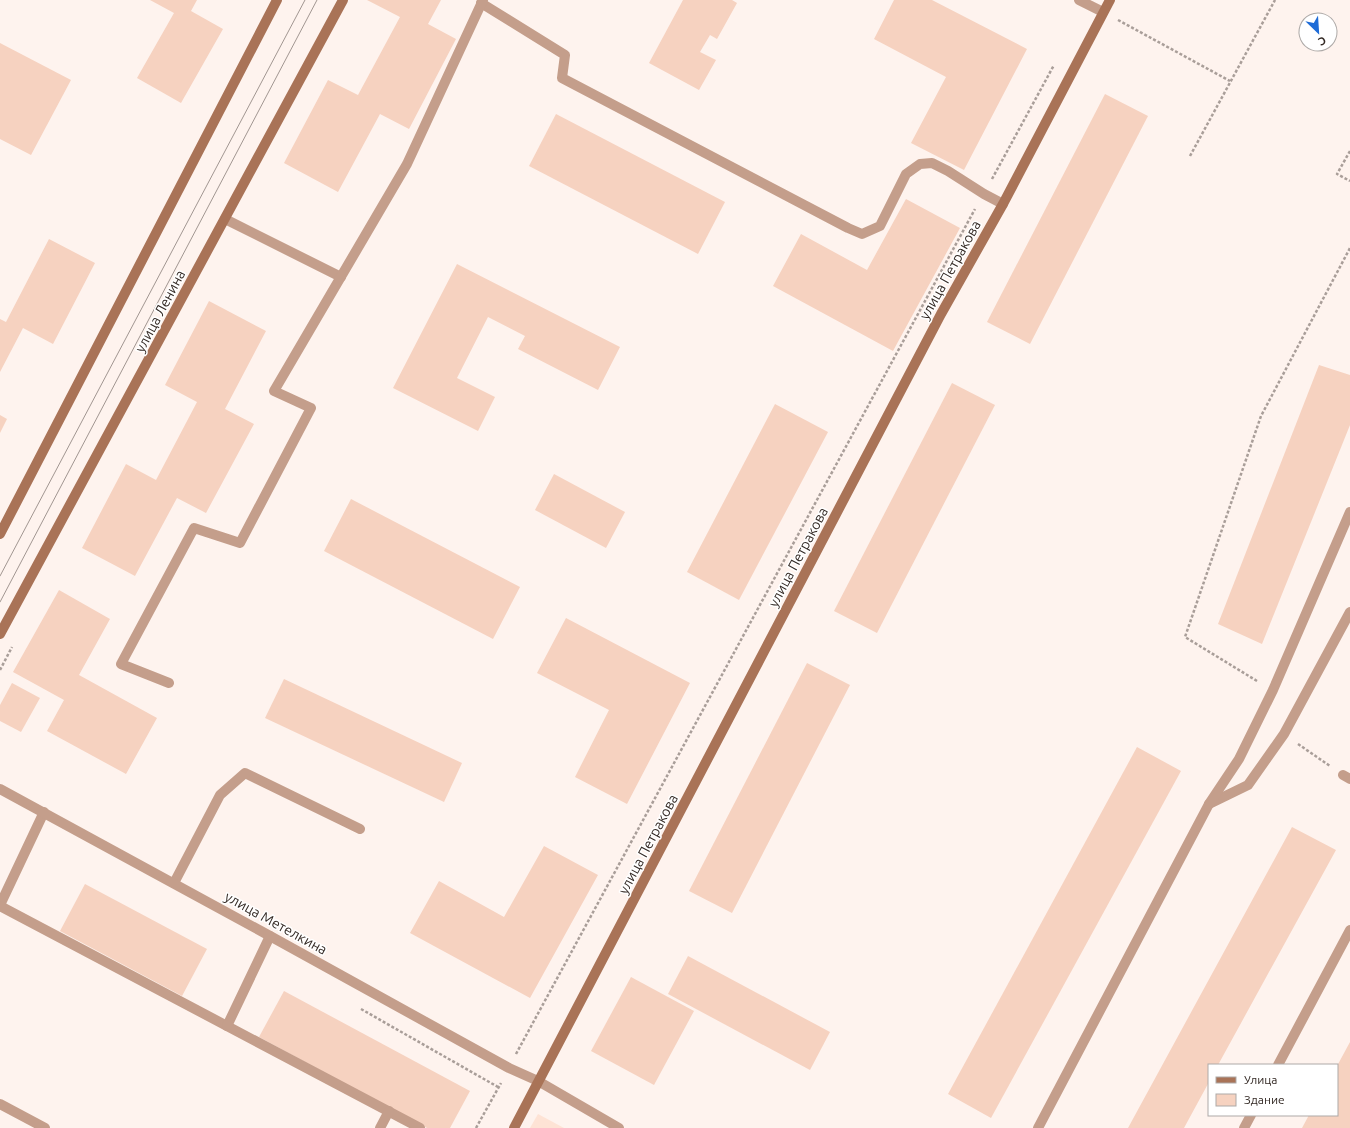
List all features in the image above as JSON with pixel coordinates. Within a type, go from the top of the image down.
[{"type":"main road","points":[[0,534],[278,0]]},
{"type":"main road","name":"улица Ленина","points":[[0,634],[343,0]]},
{"type":"main road","name":"улица Петракова","points":[[514,1128],[941,314],[1003,204],[1110,0]]},
{"type":"street","points":[[1079,0],[1103,12]]},
{"type":"street","points":[[169,683],[121,664],[194,528],[240,543],[311,408],[274,391],[407,164],[482,2],[565,55],[562,78],[862,234],[880,226],[906,174],[920,164],[932,163],[1003,204]]},
{"type":"street","points":[[225,219],[341,276]]},
{"type":"street","points":[[1038,1128],[1209,804],[1239,759],[1273,690],[1350,512]]},
{"type":"street","points":[[1209,804],[1248,785],[1284,734],[1350,612]]},
{"type":"street","points":[[174,883],[220,795],[245,773],[360,829]]},
{"type":"street","name":"улица Метелкина","points":[[0,789],[174,883],[509,1068],[538,1081],[619,1128]]},
{"type":"street","points":[[44,812],[0,906],[420,1128]]},
{"type":"street","points":[[1279,1064],[1350,930]]},
{"type":"street","points":[[227,1026],[270,936]]},
{"type":"street","points":[[0,1104],[45,1128]]},
{"type":"street","points":[[380,1128],[388,1111]]},
{"type":"street","points":[[1244,1128],[1250,1116]]},
{"type":"path","points":[[1190,156],[1274,0]]},
{"type":"path","points":[[1103,12],[1230,82]]},
{"type":"path","points":[[476,1128],[1058,58]]},
{"type":"path","points":[[1350,151],[1337,174],[1350,181]]},
{"type":"path","points":[[1273,690],[1185,638],[1261,416],[1350,248]]},
{"type":"path","points":[[1284,734],[1347,777]]},
{"type":"shaded area","points":[[538,1114],[564,1128],[530,1128]]},
{"type":"building","points":[[150,0],[197,0],[191,11],[223,29],[181,103],[137,78],[174,13]]},
{"type":"building","points":[[367,0],[441,0],[428,24],[456,39],[409,129],[380,114],[338,192],[284,163],[328,80],[358,95],[400,17]]},
{"type":"building","points":[[683,0],[732,0],[737,3],[717,39],[710,35],[700,52],[716,60],[699,90],[649,63]]},
{"type":"building","points":[[894,0],[932,0],[1027,49],[964,170],[911,143],[946,77],[874,39]]},
{"type":"building","points":[[0,43],[71,80],[31,155],[0,139]]},
{"type":"building","points":[[1105,94],[1148,116],[1030,344],[987,322]]},
{"type":"building","points":[[556,114],[725,202],[698,254],[529,166]]},
{"type":"building","points":[[906,199],[960,228],[893,351],[773,286],[801,234],[867,270]]},
{"type":"building","points":[[49,239],[95,263],[53,344],[23,328],[0,372],[0,319],[6,322]]},
{"type":"building","points":[[457,264],[620,347],[598,390],[518,349],[525,336],[488,317],[457,378],[495,397],[478,431],[393,388]]},
{"type":"building","points":[[209,301],[266,331],[225,409],[254,424],[206,513],[177,498],[135,576],[82,548],[126,464],[156,480],[197,402],[165,385]]},
{"type":"building","points":[[1319,365],[1350,375],[1350,425],[1262,644],[1218,624]]},
{"type":"building","points":[[952,383],[995,405],[877,633],[834,611]]},
{"type":"building","points":[[775,404],[828,432],[739,600],[687,572]]},
{"type":"building","points":[[0,415],[7,419],[0,433]]},
{"type":"building","points":[[554,474],[625,512],[606,548],[535,510]]},
{"type":"building","points":[[351,499],[520,587],[493,639],[324,551]]},
{"type":"building","points":[[59,590],[110,619],[79,675],[157,718],[126,774],[47,731],[64,700],[13,672]]},
{"type":"building","points":[[566,618],[690,683],[627,804],[575,777],[609,710],[537,673]]},
{"type":"building","points":[[807,663],[850,685],[732,913],[689,891]]},
{"type":"building","points":[[284,679],[462,763],[444,802],[265,718]]},
{"type":"building","points":[[12,683],[40,698],[21,732],[0,721],[0,705]]},
{"type":"building","points":[[1137,747],[1181,771],[991,1118],[948,1094]]},
{"type":"building","points":[[1292,827],[1336,850],[1219,1064],[1208,1064],[1208,1084],[1184,1128],[1128,1128]]},
{"type":"building","points":[[544,846],[598,875],[530,998],[410,933],[439,881],[504,917]]},
{"type":"building","points":[[85,884],[207,949],[182,996],[60,931]]},
{"type":"building","points":[[688,956],[830,1032],[810,1070],[668,994]]},
{"type":"building","points":[[631,977],[694,1011],[654,1085],[591,1051]]},
{"type":"building","points":[[284,991],[470,1091],[450,1128],[427,1128],[259,1037]]},
{"type":"building","points":[[1350,1042],[1350,1128],[1302,1128],[1308,1116],[1338,1116],[1338,1064]]},
{"type":"tram line","points":[[0,576],[305,0]]},
{"type":"tram line","points":[[0,602],[317,0]]}]
